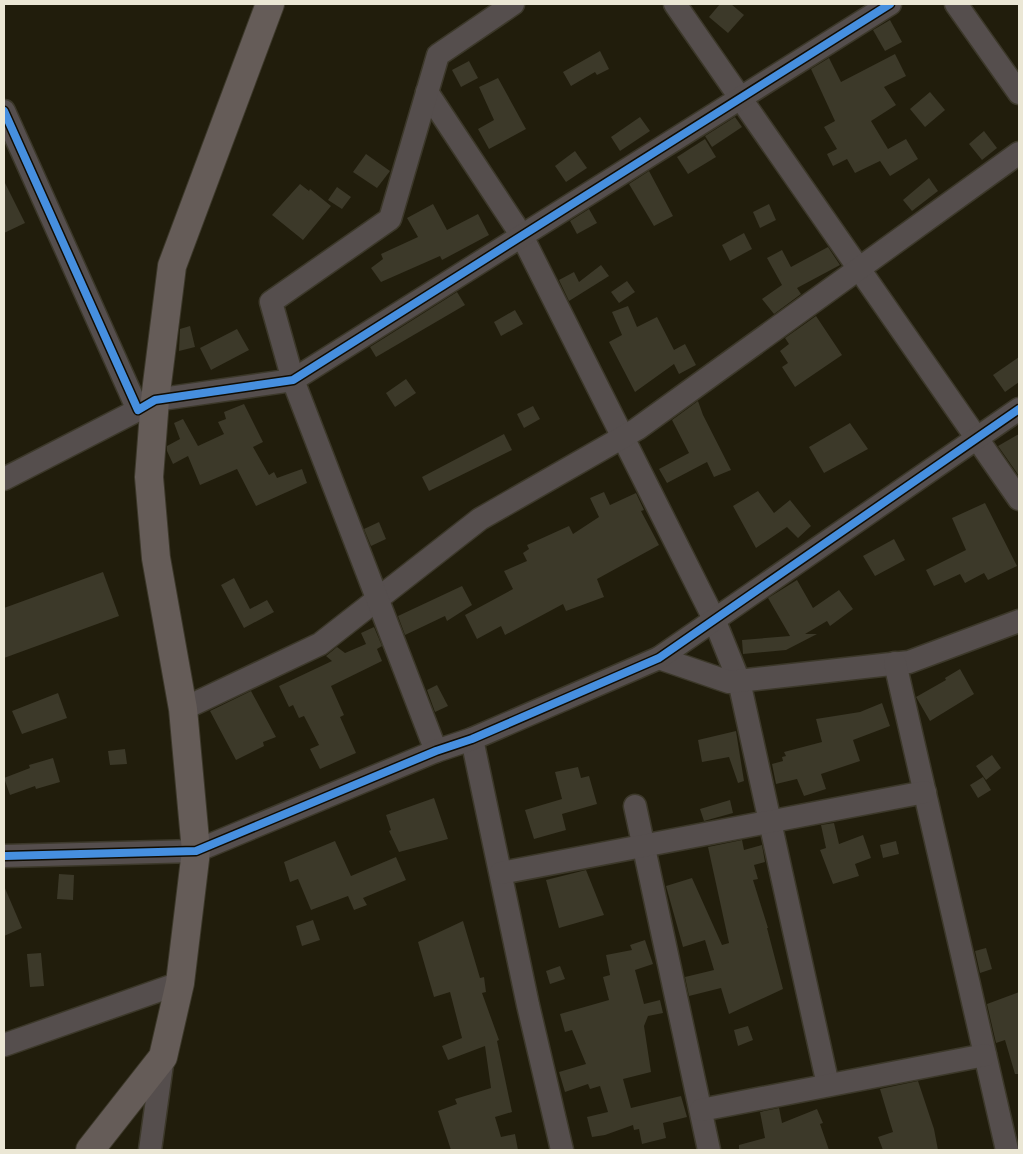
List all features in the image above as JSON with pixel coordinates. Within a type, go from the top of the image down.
[{"type":"highway","points":[[90,1150],[163,1057],[180,984],[196,851],[183,709],[156,558],[149,477],[146,405],[172,266],[270,4]]},
{"type":"street","points":[[436,751],[293,380],[271,302],[390,219],[438,54],[513,4]]},
{"type":"street","points":[[675,4],[1019,499]]},
{"type":"street","points":[[4,479],[146,405],[293,380],[890,4]]},
{"type":"street","points":[[956,4],[1019,94]]},
{"type":"street","points":[[427,92],[522,236],[714,619],[739,681],[828,1086]]},
{"type":"street","points":[[4,111],[146,405]]},
{"type":"street","points":[[183,709],[320,644],[480,519],[623,437],[859,270],[1019,153]]},
{"type":"street","points":[[4,856],[196,851],[436,751],[472,739],[659,658],[977,440],[1019,409]]},
{"type":"street","points":[[659,658],[729,682],[739,681],[909,662],[1019,621]]},
{"type":"street","points":[[895,663],[1007,1150]]},
{"type":"street","points":[[472,739],[562,1150]]},
{"type":"street","points":[[501,873],[925,792]]},
{"type":"street","points":[[635,806],[709,1150]]},
{"type":"street","points":[[4,1045],[180,984]]},
{"type":"street","points":[[701,1110],[985,1055]]},
{"type":"street","points":[[150,1150],[163,1057]]},
{"type":"building","points":[[720,4],[731,4],[744,15],[728,33],[709,17]]},
{"type":"building","points":[[890,20],[902,42],[885,51],[873,30]]},
{"type":"building","points":[[600,51],[609,69],[597,75],[595,72],[571,86],[563,72]]},
{"type":"building","points":[[895,54],[906,76],[884,87],[896,105],[871,121],[888,149],[906,139],[918,159],[890,176],[880,161],[855,173],[847,159],[833,166],[827,154],[837,149],[824,127],[835,121],[811,69],[829,58],[841,82]]},
{"type":"building","points":[[469,61],[478,78],[461,87],[452,70]]},
{"type":"building","points":[[498,78],[526,129],[489,149],[478,129],[494,120],[479,87]]},
{"type":"building","points":[[930,92],[945,110],[925,127],[910,109]]},
{"type":"building","points":[[640,117],[650,131],[620,151],[611,137]]},
{"type":"building","points":[[735,117],[742,127],[712,147],[705,136]]},
{"type":"building","points":[[984,131],[997,148],[982,160],[969,144]]},
{"type":"building","points":[[705,139],[716,157],[688,174],[677,157]]},
{"type":"building","points":[[575,151],[587,168],[566,182],[555,166]]},
{"type":"building","points":[[366,154],[390,171],[377,188],[353,172]]},
{"type":"building","points":[[649,171],[673,216],[654,226],[629,184]]},
{"type":"building","points":[[929,178],[938,191],[912,211],[903,200]]},
{"type":"building","points":[[4,181],[25,223],[4,233]]},
{"type":"building","points":[[300,184],[309,191],[310,189],[331,206],[303,240],[272,215]]},
{"type":"building","points":[[337,187],[351,197],[342,209],[328,200]]},
{"type":"building","points":[[433,204],[447,230],[478,214],[489,235],[442,260],[440,256],[381,282],[371,268],[383,259],[381,254],[418,237],[407,218]]},
{"type":"building","points":[[769,204],[776,220],[760,228],[753,212]]},
{"type":"building","points":[[589,209],[597,223],[577,234],[570,221]]},
{"type":"building","points":[[744,233],[752,249],[730,261],[722,245]]},
{"type":"building","points":[[828,247],[840,265],[797,288],[801,294],[774,314],[762,299],[782,285],[767,258],[782,250],[791,267]]},
{"type":"building","points":[[601,265],[609,276],[569,301],[559,280],[574,272],[579,282]]},
{"type":"building","points":[[627,281],[635,292],[619,303],[611,292]]},
{"type":"building","points":[[457,292],[465,305],[376,357],[370,347]]},
{"type":"building","points":[[628,306],[637,327],[657,317],[674,350],[685,344],[696,365],[679,374],[674,364],[635,392],[609,342],[622,335],[612,312]]},
{"type":"building","points":[[515,310],[523,324],[501,336],[494,322]]},
{"type":"building","points":[[816,316],[842,355],[795,387],[782,367],[788,363],[780,351],[789,344],[785,338]]},
{"type":"building","points":[[190,326],[195,347],[179,351],[180,329]]},
{"type":"building","points":[[237,329],[249,350],[211,370],[200,348]]},
{"type":"building","points":[[1019,357],[1019,382],[1005,392],[993,375]]},
{"type":"building","points":[[406,379],[416,393],[395,407],[386,393]]},
{"type":"building","points":[[698,401],[703,415],[731,470],[714,477],[707,462],[667,483],[659,469],[689,453],[672,420]]},
{"type":"building","points":[[244,404],[263,442],[253,447],[269,475],[274,472],[277,478],[302,469],[307,483],[256,506],[237,469],[200,485],[188,456],[173,464],[167,451],[167,446],[180,439],[174,423],[183,419],[198,446],[224,434],[218,422],[226,419],[224,412]]},
{"type":"building","points":[[533,406],[540,419],[524,428],[517,414]]},
{"type":"building","points":[[850,423],[868,449],[824,473],[809,447]]},
{"type":"building","points":[[504,434],[512,450],[429,491],[422,477]]},
{"type":"building","points":[[1019,434],[1019,476],[998,446]]},
{"type":"building","points":[[758,491],[774,513],[790,500],[811,526],[798,538],[787,527],[756,548],[733,506]]},
{"type":"building","points":[[604,492],[610,505],[636,493],[644,510],[641,511],[659,545],[597,579],[604,597],[566,611],[563,604],[505,635],[501,626],[477,639],[465,615],[513,589],[504,571],[527,561],[523,553],[529,549],[527,545],[569,526],[573,534],[599,517],[590,498]]},
{"type":"building","points":[[985,503],[1017,566],[988,580],[984,573],[965,583],[960,574],[934,586],[926,570],[966,550],[952,518]]},
{"type":"building","points":[[379,522],[386,539],[371,546],[364,529]]},
{"type":"building","points":[[894,539],[905,560],[875,576],[863,556]]},
{"type":"building","points":[[103,572],[119,616],[4,658],[4,608]]},
{"type":"building","points":[[234,578],[250,609],[267,600],[274,612],[244,628],[221,585]]},
{"type":"building","points":[[797,580],[813,608],[839,590],[853,609],[830,626],[827,621],[805,634],[817,634],[786,650],[743,654],[742,640],[790,636],[768,598]]},
{"type":"building","points":[[462,586],[472,605],[447,621],[445,616],[405,635],[398,616]]},
{"type":"building","points":[[374,627],[382,646],[377,649],[382,661],[331,686],[344,715],[340,717],[356,753],[320,769],[310,749],[319,745],[304,716],[299,718],[293,705],[289,707],[279,686],[332,661],[326,656],[337,647],[345,653],[366,644],[361,633]]},
{"type":"building","points":[[960,669],[974,694],[930,721],[916,697],[946,680],[945,678]]},
{"type":"building","points":[[437,685],[448,706],[435,712],[427,690]]},
{"type":"building","points":[[251,691],[276,737],[263,742],[264,746],[236,760],[210,711]]},
{"type":"building","points":[[58,693],[67,718],[22,734],[12,711]]},
{"type":"building","points":[[882,703],[890,726],[853,740],[860,761],[821,774],[826,789],[804,796],[797,779],[776,784],[772,764],[783,761],[782,757],[786,756],[784,752],[822,742],[816,719],[860,712]]},
{"type":"building","points":[[736,731],[744,781],[738,783],[729,757],[702,762],[698,740]]},
{"type":"building","points":[[125,749],[127,764],[110,765],[108,751]]},
{"type":"building","points":[[992,755],[1001,768],[986,780],[976,766]]},
{"type":"building","points":[[53,758],[60,782],[36,789],[35,786],[10,795],[4,778],[30,768],[29,765]]},
{"type":"building","points":[[578,767],[581,778],[589,776],[597,804],[562,814],[566,830],[534,839],[525,810],[562,799],[555,772]]},
{"type":"building","points":[[983,777],[991,790],[978,798],[970,785]]},
{"type":"building","points":[[434,798],[448,839],[399,852],[389,831],[391,830],[386,815]]},
{"type":"building","points":[[730,800],[733,813],[704,821],[700,809]]},
{"type":"building","points":[[834,823],[839,844],[863,835],[871,858],[855,864],[859,876],[833,884],[820,850],[826,848],[821,825]]},
{"type":"building","points":[[742,840],[744,850],[762,845],[765,862],[754,865],[758,879],[753,880],[768,928],[783,989],[729,1014],[721,988],[689,996],[685,977],[714,970],[705,940],[683,947],[666,886],[692,878],[722,945],[729,943],[708,847]]},
{"type":"building","points":[[335,841],[351,876],[396,857],[406,880],[363,898],[367,905],[354,910],[348,896],[311,910],[298,879],[290,882],[284,862]]},
{"type":"building","points":[[896,841],[899,854],[883,858],[880,845]]},
{"type":"building","points":[[586,870],[604,915],[559,928],[546,880]]},
{"type":"building","points":[[59,874],[74,875],[73,900],[57,899]]},
{"type":"building","points":[[4,886],[22,928],[4,936]]},
{"type":"building","points":[[313,920],[320,940],[302,946],[296,926]]},
{"type":"building","points":[[463,921],[480,978],[484,977],[486,992],[482,993],[499,1040],[497,1041],[512,1112],[495,1117],[501,1137],[515,1134],[518,1150],[451,1150],[438,1111],[457,1104],[455,1099],[491,1088],[485,1046],[448,1060],[442,1046],[462,1038],[450,992],[434,997],[418,942]]},
{"type":"building","points":[[645,940],[653,964],[635,970],[644,1004],[660,1000],[663,1013],[648,1016],[644,1026],[651,1072],[623,1079],[631,1108],[681,1096],[687,1117],[663,1123],[666,1138],[642,1144],[639,1129],[634,1130],[633,1125],[605,1135],[592,1137],[587,1117],[608,1112],[600,1086],[590,1089],[588,1084],[565,1092],[559,1072],[586,1064],[572,1030],[565,1032],[560,1014],[609,1000],[603,977],[610,975],[606,955],[632,950],[630,945]]},
{"type":"building","points":[[986,948],[992,969],[980,973],[975,951]]},
{"type":"building","points":[[41,953],[44,986],[30,987],[27,954]]},
{"type":"building","points":[[560,966],[565,979],[550,984],[546,971]]},
{"type":"building","points":[[1019,992],[1019,1074],[1015,1074],[1005,1040],[996,1043],[987,1004]]},
{"type":"building","points":[[748,1026],[753,1040],[738,1046],[734,1030]]},
{"type":"building","points":[[918,1081],[934,1129],[938,1150],[883,1150],[878,1137],[893,1132],[880,1089]]},
{"type":"building","points":[[779,1108],[782,1123],[817,1109],[823,1123],[820,1124],[829,1150],[739,1150],[739,1145],[765,1138],[760,1112]]},
{"type":"cycle path","points":[[4,111],[138,410],[155,400],[293,380],[890,4]]},
{"type":"cycle path","points":[[4,856],[196,851],[436,751],[472,739],[659,658],[1019,409]]}]
